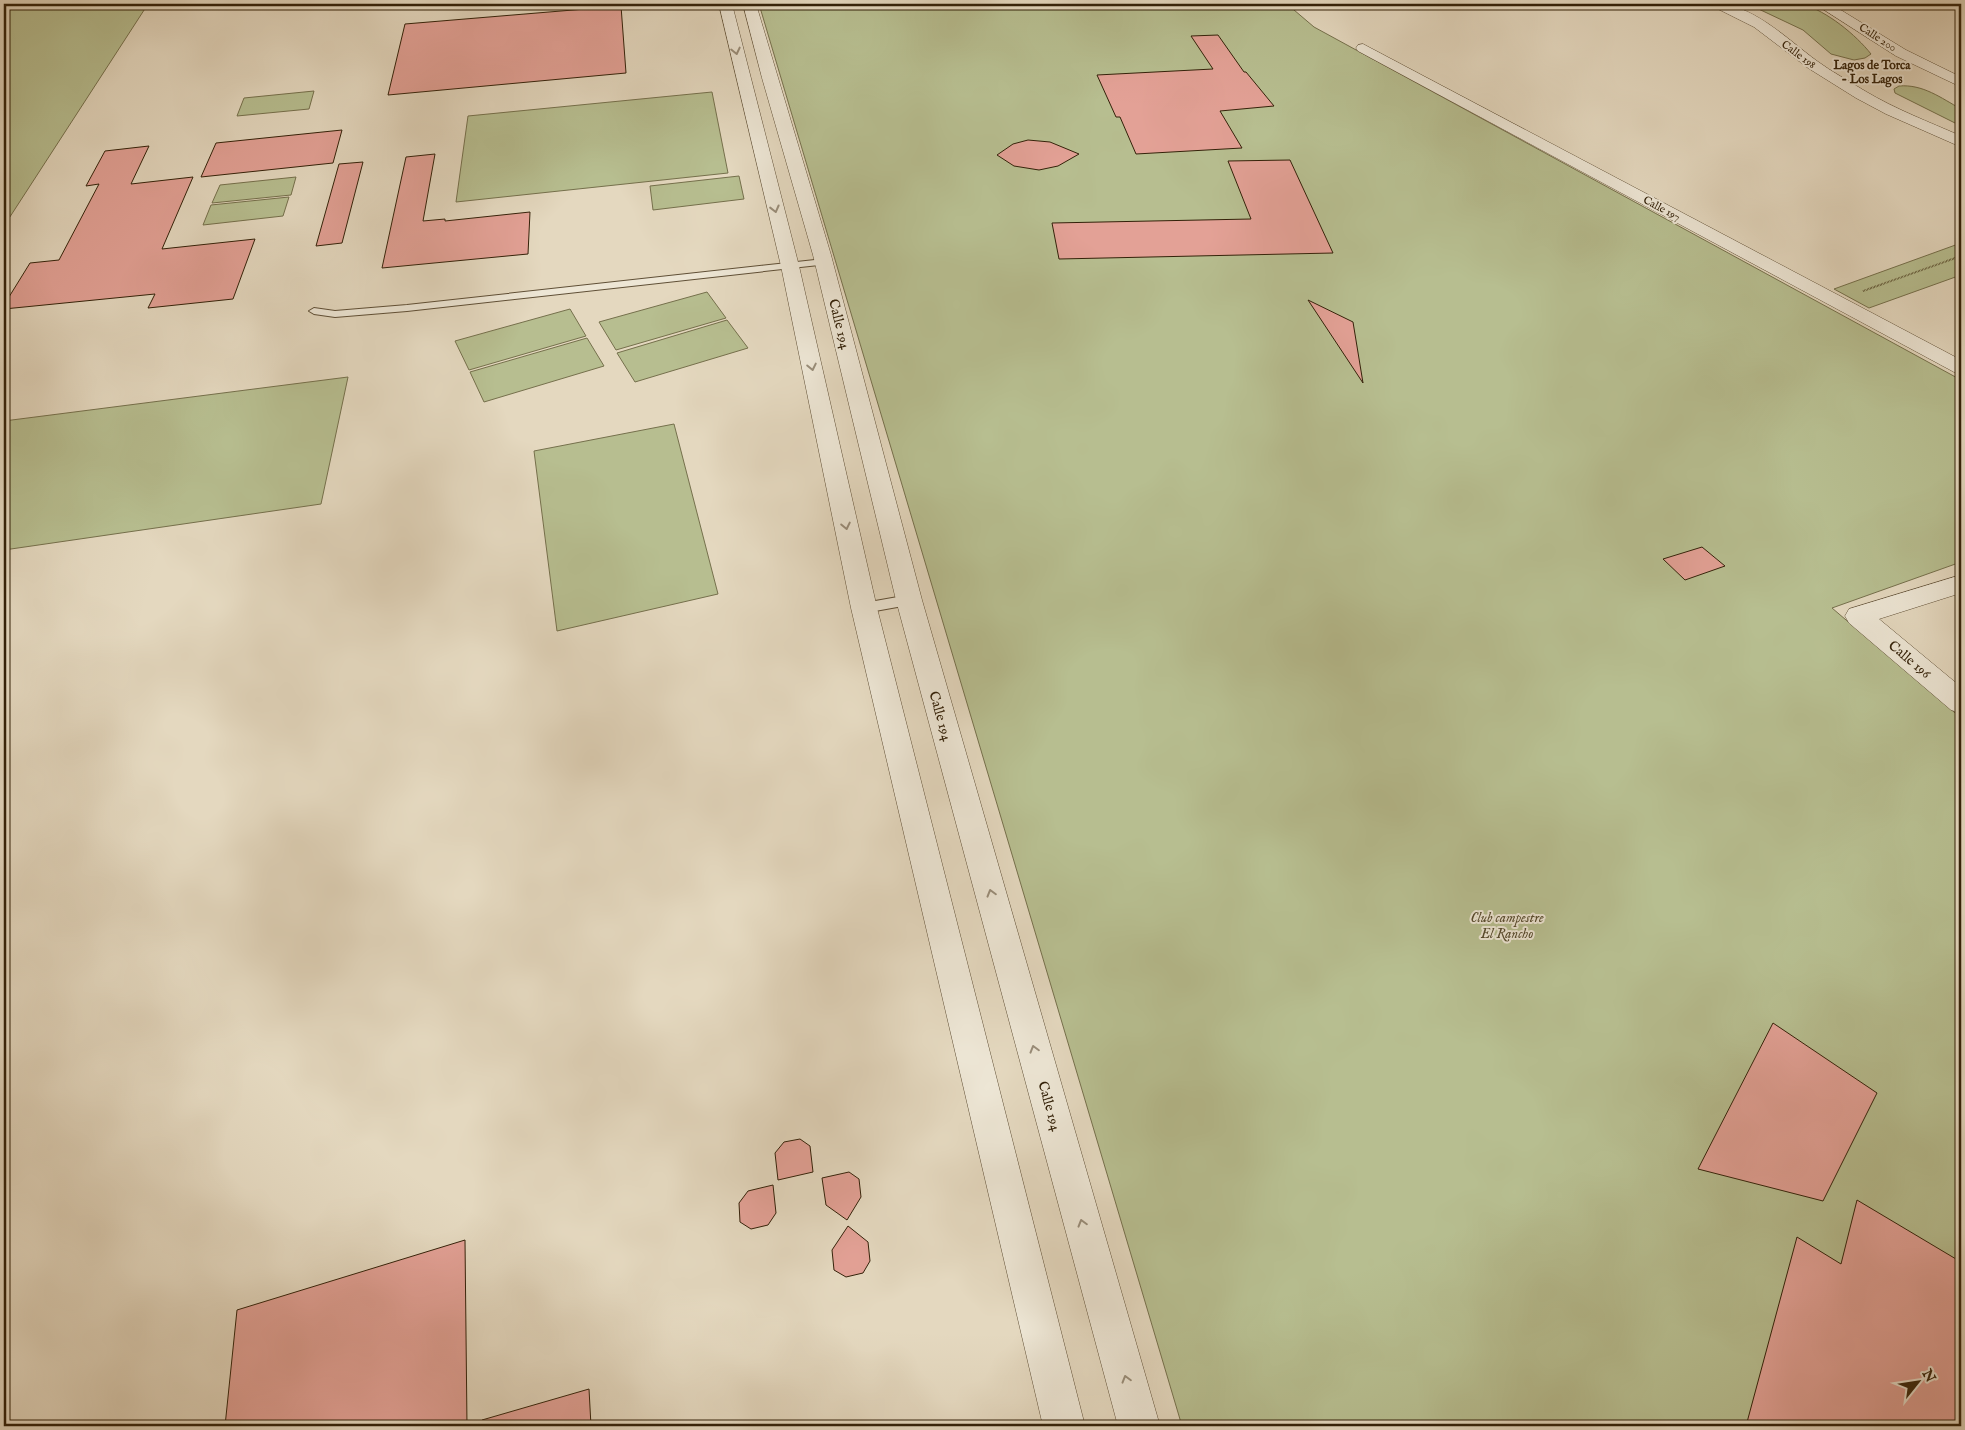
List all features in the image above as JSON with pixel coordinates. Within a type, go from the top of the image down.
[{"type":"street","points":[[725,4],[788,263],[864,608],[1064,1426]]},
{"type":"street","name":"Calle 194","points":[[749,4],[823,259],[909,600],[1139,1426]]},
{"type":"street","name":"Calle 198","points":[[1719,4],[1759,24],[1812,65],[1861,95],[1891,111],[1961,142]]},
{"type":"street","name":"Calle 200","points":[[1822,4],[1901,52],[1961,84]]},
{"type":"street","name":"Calle 197","points":[[1363,48],[1961,368]]},
{"type":"street","name":"Calle 196","points":[[1961,584],[1858,616],[1961,702]]},
{"type":"lane","points":[[788,263],[338,305],[314,311],[335,314],[398,308],[823,259]]},
{"type":"lane","points":[[864,608],[909,600]]},
{"type":"path","points":[[1861,292],[1961,256]]},
{"type":"green space","points":[[1790,2],[1812,7],[1840,24],[1871,54],[1865,58],[1854,60],[1831,54],[1803,30],[1748,4]]},
{"type":"green space","points":[[4,4],[148,4],[4,226]]},
{"type":"green space","name":"Club campestre El Rancho","points":[[759,4],[1287,4],[1314,27],[1961,380],[1961,562],[1832,608],[1961,718],[1961,1426],[1182,1426]]},
{"type":"green space","points":[[1899,86],[1924,89],[1961,109],[1961,126],[1895,93],[1894,89]]},
{"type":"green space","points":[[314,91],[309,109],[237,116],[244,98]]},
{"type":"green space","points":[[712,92],[728,173],[456,202],[468,116]]},
{"type":"green space","points":[[739,176],[744,199],[653,210],[650,186]]},
{"type":"green space","points":[[296,177],[291,195],[212,203],[220,185]]},
{"type":"green space","points":[[289,197],[283,216],[203,225],[211,205]]},
{"type":"green space","points":[[1961,243],[1961,275],[1869,308],[1834,289]]},
{"type":"green space","points":[[707,292],[726,318],[616,350],[599,322]]},
{"type":"green space","points":[[570,309],[586,336],[469,370],[455,341]]},
{"type":"green space","points":[[727,320],[748,348],[635,382],[617,353]]},
{"type":"green space","points":[[587,338],[604,366],[484,402],[470,372]]},
{"type":"green space","points":[[348,377],[321,504],[4,550],[4,421]]},
{"type":"green space","points":[[674,424],[718,594],[557,631],[534,451]]},
{"type":"building","points":[[621,6],[626,73],[388,95],[405,24]]},
{"type":"building","points":[[1218,35],[1244,72],[1274,106],[1220,111],[1242,148],[1136,154],[1120,117],[1116,117],[1097,75],[1213,69],[1191,36]]},
{"type":"building","points":[[342,130],[333,163],[201,177],[216,143]]},
{"type":"building","points":[[1028,140],[1050,142],[1079,154],[1058,166],[1039,170],[1014,166],[997,155],[1013,144]]},
{"type":"building","points":[[149,146],[131,184],[193,177],[162,249],[255,239],[233,299],[148,308],[155,294],[4,309],[4,305],[30,263],[59,260],[99,184],[86,186],[105,151]]},
{"type":"building","points":[[435,154],[423,221],[445,219],[445,221],[530,212],[528,254],[382,268],[406,157]]},
{"type":"building","points":[[1290,160],[1333,253],[1059,259],[1052,223],[1251,219],[1228,161]]},
{"type":"building","points":[[363,162],[342,243],[316,246],[339,164]]},
{"type":"building","points":[[1308,300],[1353,322],[1363,383]]},
{"type":"building","points":[[1702,547],[1725,566],[1685,580],[1663,559]]},
{"type":"building","points":[[1773,1023],[1877,1093],[1823,1201],[1698,1169]]},
{"type":"building","points":[[800,1139],[810,1146],[813,1172],[778,1180],[775,1153],[784,1142]]},
{"type":"building","points":[[849,1172],[859,1179],[861,1197],[847,1220],[826,1205],[822,1178]]},
{"type":"building","points":[[773,1185],[776,1213],[768,1225],[751,1229],[740,1222],[739,1203],[748,1191]]},
{"type":"building","points":[[1857,1200],[1961,1262],[1961,1426],[1746,1426],[1797,1237],[1841,1264]]},
{"type":"building","points":[[848,1226],[868,1242],[870,1261],[863,1273],[846,1277],[834,1270],[832,1250]]},
{"type":"building","points":[[465,1240],[467,1426],[225,1426],[237,1310]]},
{"type":"building","points":[[589,1389],[591,1426],[483,1426],[482,1420]]},
{"type":"district","name":"Lagos de Torca - Los Lagos","points":[[1872,72]]}]
